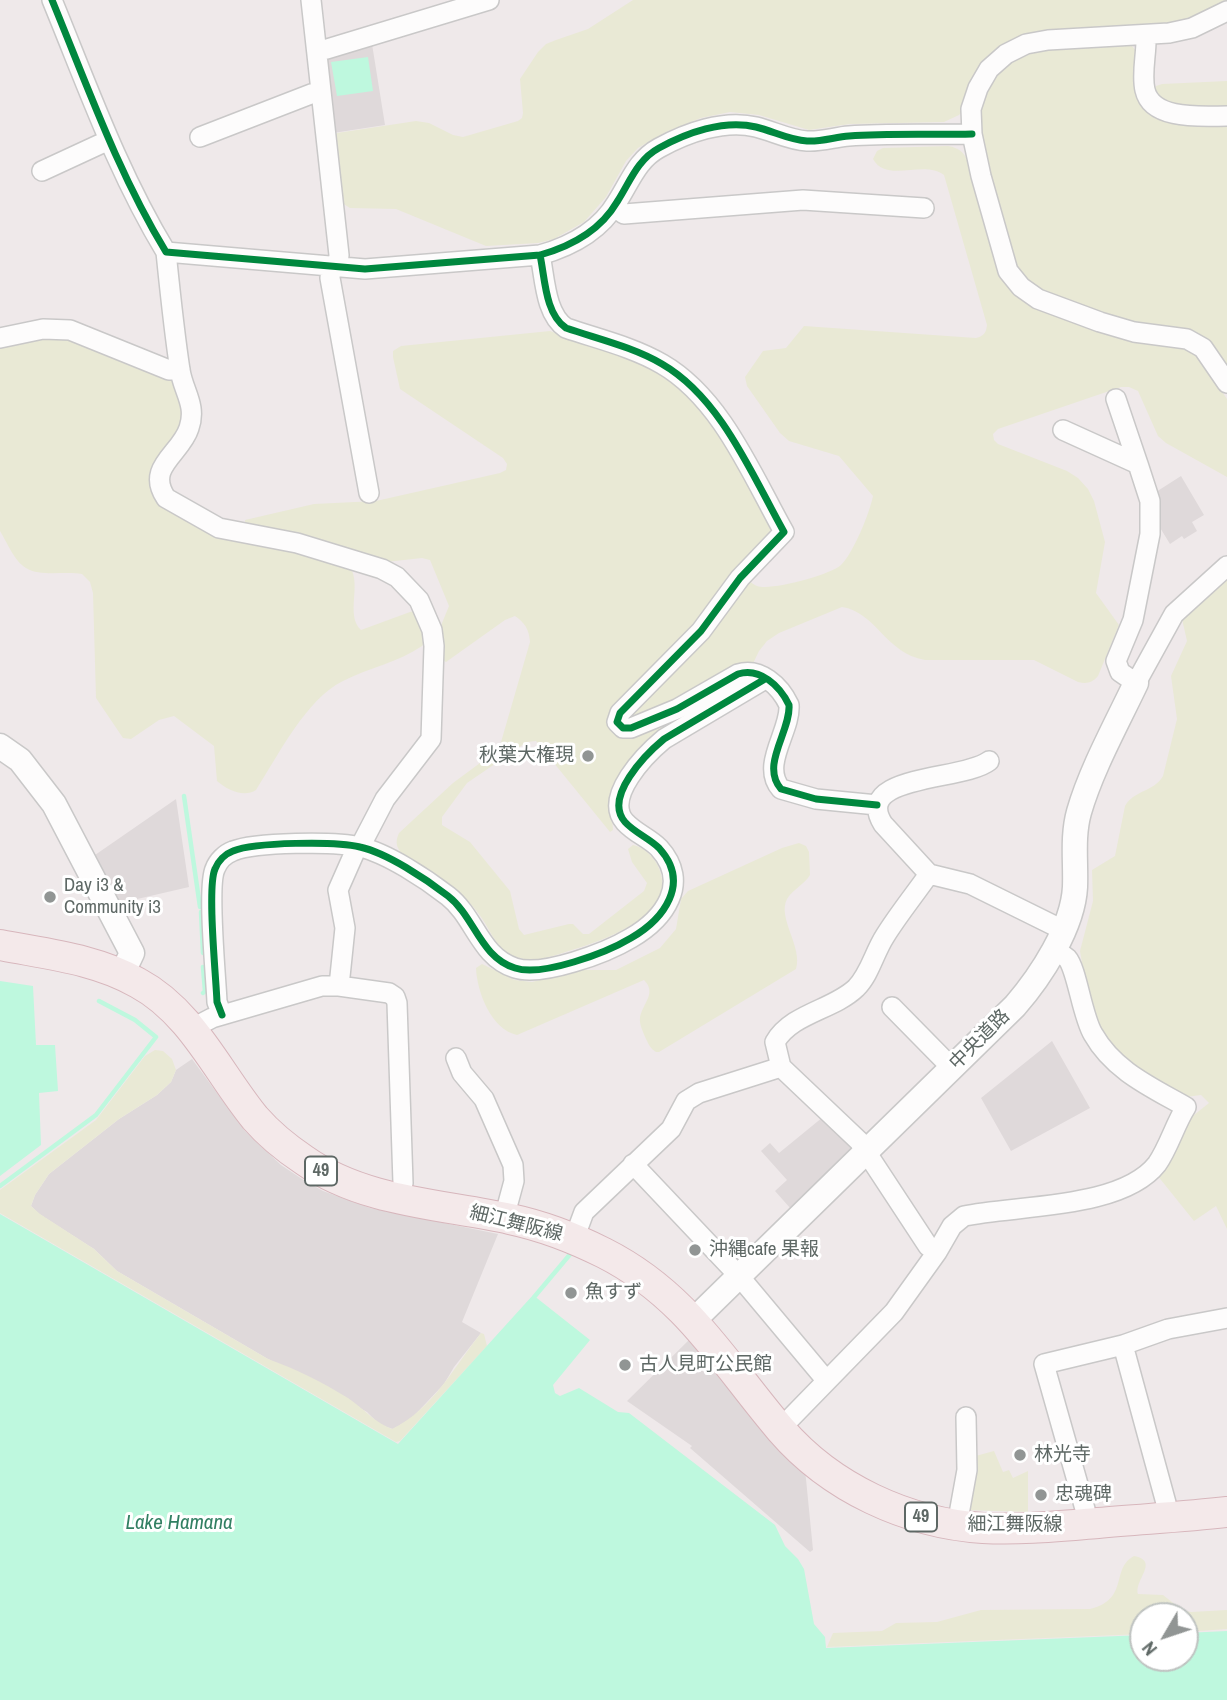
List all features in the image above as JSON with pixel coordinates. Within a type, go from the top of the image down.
[{"type":"main road","name":"細江舞阪線","points":[[0,946],[76,961],[122,974],[158,996],[191,1029],[257,1120],[291,1152],[330,1176],[400,1198],[533,1224],[574,1239],[635,1271],[694,1320],[780,1429],[801,1451],[863,1494],[909,1514],[957,1525],[1008,1528],[1227,1512]]},
{"type":"street","points":[[52,0],[109,140],[148,222],[166,252],[180,369],[192,406],[192,418],[184,439],[159,474],[161,491],[166,498],[219,528],[296,543],[382,569],[409,587],[427,614],[434,646],[432,739],[385,799],[358,847],[338,891],[345,928],[339,986]]},
{"type":"street","points":[[311,0],[339,255],[330,278],[369,492]]},
{"type":"street","points":[[317,50],[489,0]]},
{"type":"street","points":[[1227,11],[1192,28],[1146,35],[1048,40],[1026,44],[1006,54],[989,69],[978,88],[971,109],[972,134],[981,176],[1008,271],[1021,288],[1038,299],[1111,325],[1134,332],[1187,339],[1203,348],[1227,383]]},
{"type":"street","points":[[1146,35],[1144,80],[1150,101],[1169,113],[1227,116]]},
{"type":"street","points":[[200,137],[311,94],[321,93]]},
{"type":"street","points":[[166,252],[335,267],[390,269],[540,255],[575,242],[591,232],[614,207],[636,168],[646,157],[670,143],[718,126],[743,125],[808,142],[850,136],[972,134]]},
{"type":"street","points":[[42,171],[109,140]]},
{"type":"street","points":[[614,207],[624,214],[803,200],[924,208]]},
{"type":"street","points":[[540,255],[552,313],[558,322],[566,328],[662,363],[695,388],[709,404],[740,453],[784,532],[740,578],[701,631],[620,713],[617,722],[623,728],[631,728],[677,709],[747,671],[756,672],[785,696],[789,705],[788,723],[774,758],[775,779],[780,789],[816,799],[877,805]]},
{"type":"street","points":[[0,338],[43,329],[70,330],[169,370],[180,369]]},
{"type":"street","points":[[1116,399],[1150,501],[1150,534],[1133,620],[1115,661],[1120,672],[1136,683],[1174,614],[1227,566]]},
{"type":"street","points":[[1063,430],[1138,464]]},
{"type":"street","points":[[222,1015],[217,1002],[212,880],[221,859],[241,848],[295,844],[358,847],[387,859],[450,897],[469,919],[492,955],[517,969],[545,969],[630,939],[663,914],[673,887],[672,872],[667,859],[658,847],[623,820],[619,802],[626,783],[651,750],[664,739],[765,679]]},
{"type":"street","name":"中央道路","points":[[694,1320],[1025,994],[1058,940],[1073,904],[1078,815],[1136,683]]},
{"type":"street","points":[[0,746],[20,760],[54,804],[132,953],[122,974]]},
{"type":"street","points":[[780,1429],[894,1312],[937,1252],[952,1226],[964,1216],[1089,1198],[1129,1186],[1157,1164],[1186,1107],[1126,1072],[1101,1047],[1085,1017],[1075,975],[1058,940],[970,884],[929,874],[877,815],[877,805],[881,797],[894,786],[965,772],[989,761]]},
{"type":"street","points":[[929,874],[885,935],[869,970],[854,989],[802,1018],[775,1042],[781,1067],[859,1141],[928,1246],[937,1252]]},
{"type":"street","points":[[191,1029],[222,1015],[314,988],[339,986],[389,993],[395,997],[403,1183],[400,1198]]},
{"type":"street","points":[[892,1007],[952,1068]]},
{"type":"street","points":[[456,1058],[462,1073],[484,1098],[513,1165],[514,1181],[504,1218]]},
{"type":"street","points":[[574,1239],[584,1212],[671,1129],[681,1107],[692,1096],[781,1067]]},
{"type":"street","points":[[633,1164],[739,1276],[826,1380]]},
{"type":"street","points":[[1086,1524],[1085,1509],[1044,1364],[1123,1345],[1159,1331],[1227,1318]]},
{"type":"street","points":[[1123,1345],[1166,1503],[1167,1517]]},
{"type":"street","points":[[957,1525],[967,1470],[966,1417]]},
{"type":"shaded area","points":[[633,0],[1227,1],[1190,20],[1168,25],[1023,36],[959,115],[944,122],[850,124],[809,130],[759,115],[730,112],[701,118],[666,132],[638,148],[626,161],[606,197],[584,222],[554,239],[538,243],[486,246],[396,209],[350,208],[342,203],[334,136],[337,133],[416,121],[429,123],[463,137],[518,121],[523,113],[520,79],[538,52],[546,44],[588,29]]},
{"type":"shaded area","points":[[372,44],[385,125],[333,133],[325,62],[328,57]]},
{"type":"shaded area","points":[[1124,44],[1132,46],[1138,53],[1139,93],[1227,122],[1227,368],[1136,324],[1065,302],[1038,290],[1021,275],[1007,243],[982,135],[984,94],[993,77],[1007,62],[1040,49]]},
{"type":"shaded area","points":[[1227,81],[1227,110],[1171,106],[1153,91],[1156,86],[1162,84]]},
{"type":"shaded area","points":[[948,146],[961,151],[968,162],[1001,275],[1197,354],[1227,399],[1227,477],[1158,436],[1138,391],[1129,387],[1121,387],[998,429],[993,434],[998,444],[1067,471],[1078,478],[1094,501],[1105,542],[1096,593],[1119,625],[1098,676],[1089,682],[1078,682],[1034,660],[925,660],[911,656],[890,641],[864,616],[842,607],[779,633],[767,641],[748,674],[661,734],[611,803],[613,830],[610,832],[536,741],[527,742],[467,783],[442,817],[442,825],[470,842],[510,891],[519,929],[524,935],[569,924],[573,924],[583,934],[589,934],[644,891],[647,883],[632,862],[628,849],[633,845],[653,858],[662,881],[659,897],[650,910],[637,922],[620,931],[546,958],[533,960],[512,956],[501,947],[481,917],[464,898],[445,882],[403,855],[397,842],[399,833],[453,783],[499,749],[530,642],[526,627],[515,616],[505,620],[446,662],[442,660],[440,628],[449,606],[430,560],[422,558],[386,562],[245,523],[245,520],[314,504],[376,501],[506,470],[507,464],[503,458],[400,389],[393,351],[401,346],[550,331],[658,370],[703,408],[734,457],[772,528],[748,580],[757,586],[774,586],[800,581],[835,569],[846,560],[856,543],[873,496],[839,456],[789,441],[780,433],[747,386],[745,377],[763,351],[786,348],[804,326],[976,338],[984,334],[987,325],[944,175],[926,169],[887,170],[873,159],[877,151],[883,148]]},
{"type":"shaded area","points":[[57,335],[162,373],[175,384],[185,417],[151,483],[267,544],[350,567],[355,582],[354,616],[361,630],[413,611],[420,617],[425,642],[422,646],[330,689],[305,714],[256,790],[236,792],[217,781],[214,746],[174,716],[159,720],[131,739],[123,738],[96,698],[93,593],[90,582],[82,574],[38,572],[26,568],[14,556],[0,531],[0,344]]},
{"type":"shaded area","points":[[1181,476],[1204,515],[1192,522],[1197,531],[1170,544],[1159,526],[1156,492]]},
{"type":"shaded area","points":[[1227,577],[1227,1229],[1216,1206],[1194,1221],[1157,1175],[1184,1123],[1209,1103],[1201,1095],[1186,1097],[1145,1074],[1119,1055],[1099,1029],[1088,998],[1080,951],[1093,901],[1092,870],[1115,856],[1125,806],[1133,797],[1155,785],[1163,776],[1177,719],[1171,676],[1187,641],[1182,619]]},
{"type":"shaded area","points":[[176,799],[189,887],[120,903],[95,855]]},
{"type":"shaded area","points":[[799,843],[806,846],[809,852],[810,875],[789,896],[785,907],[787,924],[796,951],[796,969],[659,1052],[650,1046],[641,1025],[640,1017],[649,994],[644,980],[517,1035],[500,1025],[487,1008],[477,978],[476,968],[482,964],[515,980],[532,982],[582,970],[616,970],[660,948],[676,929],[681,899],[688,891],[782,848]]},
{"type":"shaded area","points":[[1052,1041],[1090,1108],[1011,1151],[981,1098]]},
{"type":"shaded area","points":[[155,1050],[163,1051],[172,1059],[176,1070],[171,1082],[49,1174],[31,1206],[94,1249],[117,1271],[268,1359],[319,1381],[392,1429],[406,1421],[431,1399],[481,1333],[484,1334],[487,1346],[400,1441],[396,1442],[0,1213],[0,1190],[96,1120],[145,1056]]},
{"type":"shaded area","points":[[192,1059],[245,1131],[281,1165],[302,1179],[323,1191],[370,1208],[498,1234],[462,1322],[481,1333],[444,1384],[411,1419],[393,1429],[380,1425],[367,1412],[268,1359],[117,1271],[94,1249],[31,1206],[49,1174],[119,1119],[157,1095],[171,1082],[176,1070]]},
{"type":"shaded area","points":[[823,1117],[855,1147],[791,1209],[775,1191],[787,1180],[761,1151],[770,1143],[779,1153]]},
{"type":"shaded area","points":[[691,1338],[805,1469],[813,1550],[810,1552],[690,1448],[692,1446],[627,1401]]},
{"type":"shaded area","points":[[994,1451],[1003,1472],[1009,1470],[1013,1478],[1028,1471],[1028,1512],[965,1510],[972,1457]]},
{"type":"shaded area","points":[[1134,1556],[1145,1562],[1138,1594],[1163,1595],[1172,1602],[1129,1602],[1129,1635],[827,1647],[833,1633],[882,1631],[896,1623],[937,1622],[981,1610],[1090,1609],[1110,1598],[1127,1562]]},
{"type":"shaded area","points":[[1227,1610],[1227,1629],[1199,1631],[1199,1612]]},
{"type":"water","points":[[368,57],[373,91],[337,96],[331,62]]},
{"type":"water","points":[[0,981],[33,986],[36,1045],[55,1045],[58,1091],[39,1093],[41,1145],[0,1176]]},
{"type":"water","name":"Lake Hamana","points":[[0,1214],[398,1444],[533,1295],[590,1340],[553,1385],[555,1393],[560,1396],[579,1388],[618,1412],[629,1413],[775,1525],[785,1546],[804,1569],[814,1624],[825,1637],[826,1648],[1129,1636],[1129,1672],[1199,1672],[1199,1632],[1227,1631],[1227,1700],[0,1700]]},
{"type":"waterway","points":[[184,796],[200,907]]},
{"type":"waterway","points":[[201,912],[203,953]]},
{"type":"waterway","points":[[203,967],[203,993]]},
{"type":"waterway","points":[[0,1186],[96,1115],[156,1037],[135,1020],[99,1001]]},
{"type":"waterway","points":[[535,1296],[572,1252],[570,1251]]},
{"type":"cycle path","points":[[52,0],[118,160],[166,252],[365,269],[540,255],[574,242],[594,229],[610,212],[639,165],[651,153],[681,137],[706,129],[744,125],[794,139],[812,141],[864,135],[972,134]]},
{"type":"cycle path","points":[[540,255],[547,295],[559,322],[566,328],[651,358],[683,379],[718,417],[733,439],[784,532],[740,578],[701,631],[620,713],[617,722],[623,728],[631,728],[677,709],[738,674],[754,673],[775,685],[789,705],[774,769],[775,780],[781,789],[816,799],[877,805]]},
{"type":"cycle path","points":[[222,1015],[217,1002],[213,879],[216,866],[222,858],[230,852],[244,848],[296,843],[349,845],[371,850],[418,875],[448,896],[494,955],[515,968],[541,969],[574,962],[631,938],[654,921],[663,910],[673,887],[673,874],[659,848],[625,822],[619,801],[623,789],[638,765],[664,739],[765,679]]},
{"type":"place","name":"秋葉大権現","points":[[588,756]]},
{"type":"place","name":"Day i3 & Community i3","points":[[50,897]]},
{"type":"place","name":"沖縄cafe 果報","points":[[695,1250]]},
{"type":"place","name":"魚すず","points":[[571,1293]]},
{"type":"place","name":"古人見町公民館","points":[[625,1365]]},
{"type":"place","name":"林光寺","points":[[1020,1455]]},
{"type":"place","name":"忠魂碑","points":[[1041,1495]]}]
